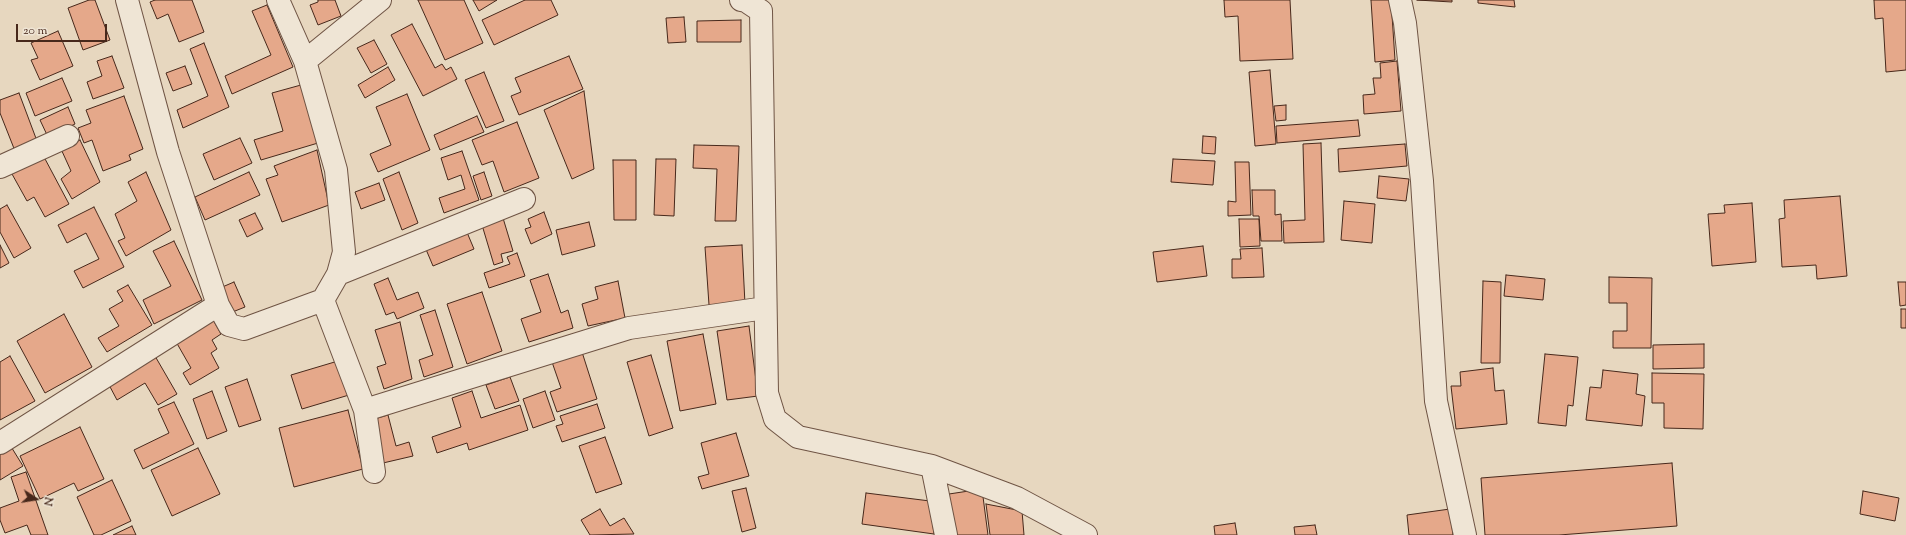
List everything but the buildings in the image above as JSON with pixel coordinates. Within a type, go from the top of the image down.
[{"type":"street","points":[[126,0],[168,152],[218,305],[229,325],[244,329],[323,300],[338,274],[344,252],[336,170],[305,61],[278,0]]},
{"type":"street","points":[[305,61],[380,0]]},
{"type":"street","points":[[741,0],[746,1],[761,11],[766,393],[775,419],[798,437],[932,466],[1017,498],[1086,535]]},
{"type":"street","points":[[1400,0],[1405,23],[1422,181],[1436,401],[1465,535]]},
{"type":"street","points":[[0,168],[68,136]]},
{"type":"street","points":[[338,274],[524,199]]},
{"type":"street","points":[[323,300],[365,410],[374,472]]},
{"type":"street","points":[[0,443],[218,305]]},
{"type":"street","points":[[365,410],[629,328],[766,308]]},
{"type":"street","points":[[932,466],[946,535]]}]
